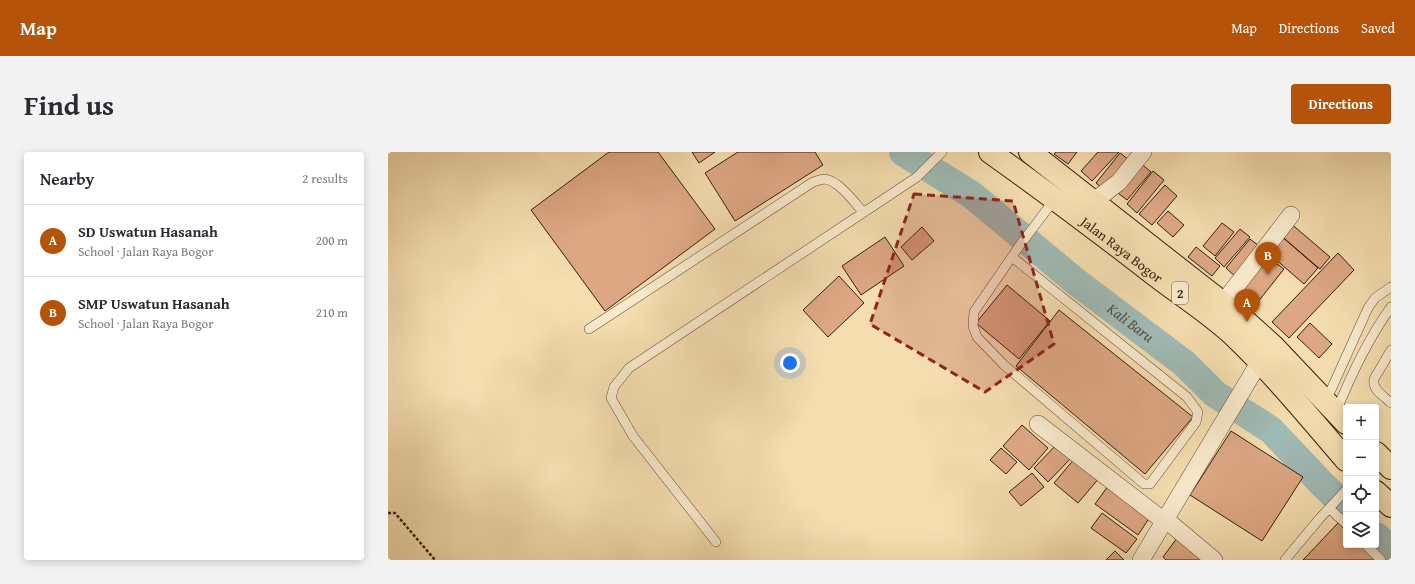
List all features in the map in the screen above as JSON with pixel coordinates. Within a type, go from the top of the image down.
[{"type":"highway","name":"Jalan Raya Bogor","points":[[990,152],[1055,199],[1158,278],[1194,303],[1231,334],[1267,354],[1336,412]]},
{"type":"highway","name":"Jalan Raya Bogor","points":[[1030,152],[1223,303],[1267,354],[1343,456]]},
{"type":"highway","points":[[1379,456],[1391,468]]},
{"type":"highway","points":[[1379,495],[1391,506]]},
{"type":"street","points":[[1094,201],[1119,182],[1143,152]]},
{"type":"street","points":[[1223,303],[1291,215]]},
{"type":"street","points":[[1141,560],[1223,423],[1267,354]]},
{"type":"street","points":[[1038,424],[1214,560]]},
{"type":"lane","points":[[716,542],[633,436],[613,403],[611,398],[612,392],[629,368],[917,177],[942,152]]},
{"type":"lane","points":[[589,329],[813,182],[821,179],[833,182],[863,212]]},
{"type":"lane","points":[[1012,257],[1187,397],[1198,412],[1196,422],[1150,484],[1144,484],[1004,364],[977,337],[973,326],[974,312],[1020,245],[1055,199]]},
{"type":"lane","points":[[1336,412],[1368,308],[1375,298],[1391,287]]},
{"type":"lane","points":[[1336,412],[1350,379],[1374,334],[1391,307]]},
{"type":"lane","points":[[1391,350],[1373,383],[1374,387],[1391,403]]},
{"type":"lane","points":[[1285,560],[1343,493]]},
{"type":"lane","points":[[1331,506],[1343,520]]},
{"type":"lane","points":[[1369,548],[1381,560]]},
{"type":"path","points":[[388,514],[395,514],[435,560]]},
{"type":"highlighted area","points":[[914,194],[1013,201],[1054,344],[985,392],[870,324]]},
{"type":"building","points":[[609,152],[658,152],[715,229],[605,311],[531,210]]},
{"type":"building","points":[[692,152],[715,152],[699,163]]},
{"type":"building","points":[[738,152],[815,152],[823,165],[735,221],[705,173]]},
{"type":"building","points":[[1056,152],[1077,152],[1068,164],[1054,154]]},
{"type":"building","points":[[1098,152],[1119,152],[1092,181],[1081,171]]},
{"type":"building","points":[[1120,153],[1129,160],[1104,190],[1096,183]]},
{"type":"building","points":[[1138,161],[1151,172],[1127,200],[1114,190]]},
{"type":"building","points":[[1153,171],[1164,180],[1137,213],[1127,204]]},
{"type":"building","points":[[1165,185],[1177,196],[1152,225],[1139,214]]},
{"type":"building","points":[[1168,211],[1184,225],[1173,237],[1157,223]]},
{"type":"building","points":[[1289,222],[1330,257],[1320,269],[1279,234]]},
{"type":"building","points":[[1222,223],[1234,232],[1215,256],[1203,246]]},
{"type":"building","points":[[922,227],[934,241],[912,260],[901,247]]},
{"type":"building","points":[[1240,229],[1250,237],[1224,267],[1215,258]]},
{"type":"building","points":[[1280,235],[1318,268],[1304,284],[1266,251]]},
{"type":"building","points":[[885,237],[904,266],[861,295],[842,266]]},
{"type":"building","points":[[1250,239],[1263,249],[1238,279],[1226,268]]},
{"type":"building","points":[[1196,247],[1220,266],[1212,276],[1188,257]]},
{"type":"building","points":[[1338,253],[1354,270],[1289,338],[1272,322]]},
{"type":"building","points":[[1264,254],[1284,269],[1257,303],[1238,288]]},
{"type":"building","points":[[839,276],[864,303],[828,337],[803,310]]},
{"type":"building","points":[[1007,285],[1050,321],[1019,359],[976,323]]},
{"type":"building","points":[[1059,310],[1193,417],[1145,474],[1016,366]]},
{"type":"building","points":[[1310,323],[1332,344],[1319,358],[1297,337]]},
{"type":"building","points":[[1022,425],[1048,448],[1029,470],[1003,446]]},
{"type":"building","points":[[1231,431],[1303,477],[1262,541],[1190,495]]},
{"type":"building","points":[[1059,442],[1073,456],[1048,482],[1034,468]]},
{"type":"building","points":[[1001,448],[1017,462],[1006,474],[990,460]]},
{"type":"building","points":[[1076,457],[1100,477],[1078,503],[1054,483]]},
{"type":"building","points":[[1032,473],[1044,487],[1021,506],[1009,492]]},
{"type":"building","points":[[1108,486],[1150,517],[1138,535],[1095,504]]},
{"type":"building","points":[[1102,513],[1137,539],[1126,553],[1091,528]]},
{"type":"building","points":[[1338,523],[1343,528],[1343,548],[1363,548],[1376,560],[1303,560]]},
{"type":"building","points":[[1177,538],[1208,560],[1166,560],[1163,557]]},
{"type":"building","points":[[1115,551],[1124,560],[1106,560]]},
{"type":"waterway","name":"Kali Baru","points":[[903,152],[972,195],[1075,281],[1185,364],[1215,394],[1271,430],[1343,504]]},
{"type":"waterway","name":"Kali Baru","points":[[1379,539],[1391,550]]},
{"type":"place","name":"SMP Uswatun Hasanah","points":[[1268,275]]},
{"type":"place","name":"SD Uswatun Hasanah","points":[[1247,322]]}]
